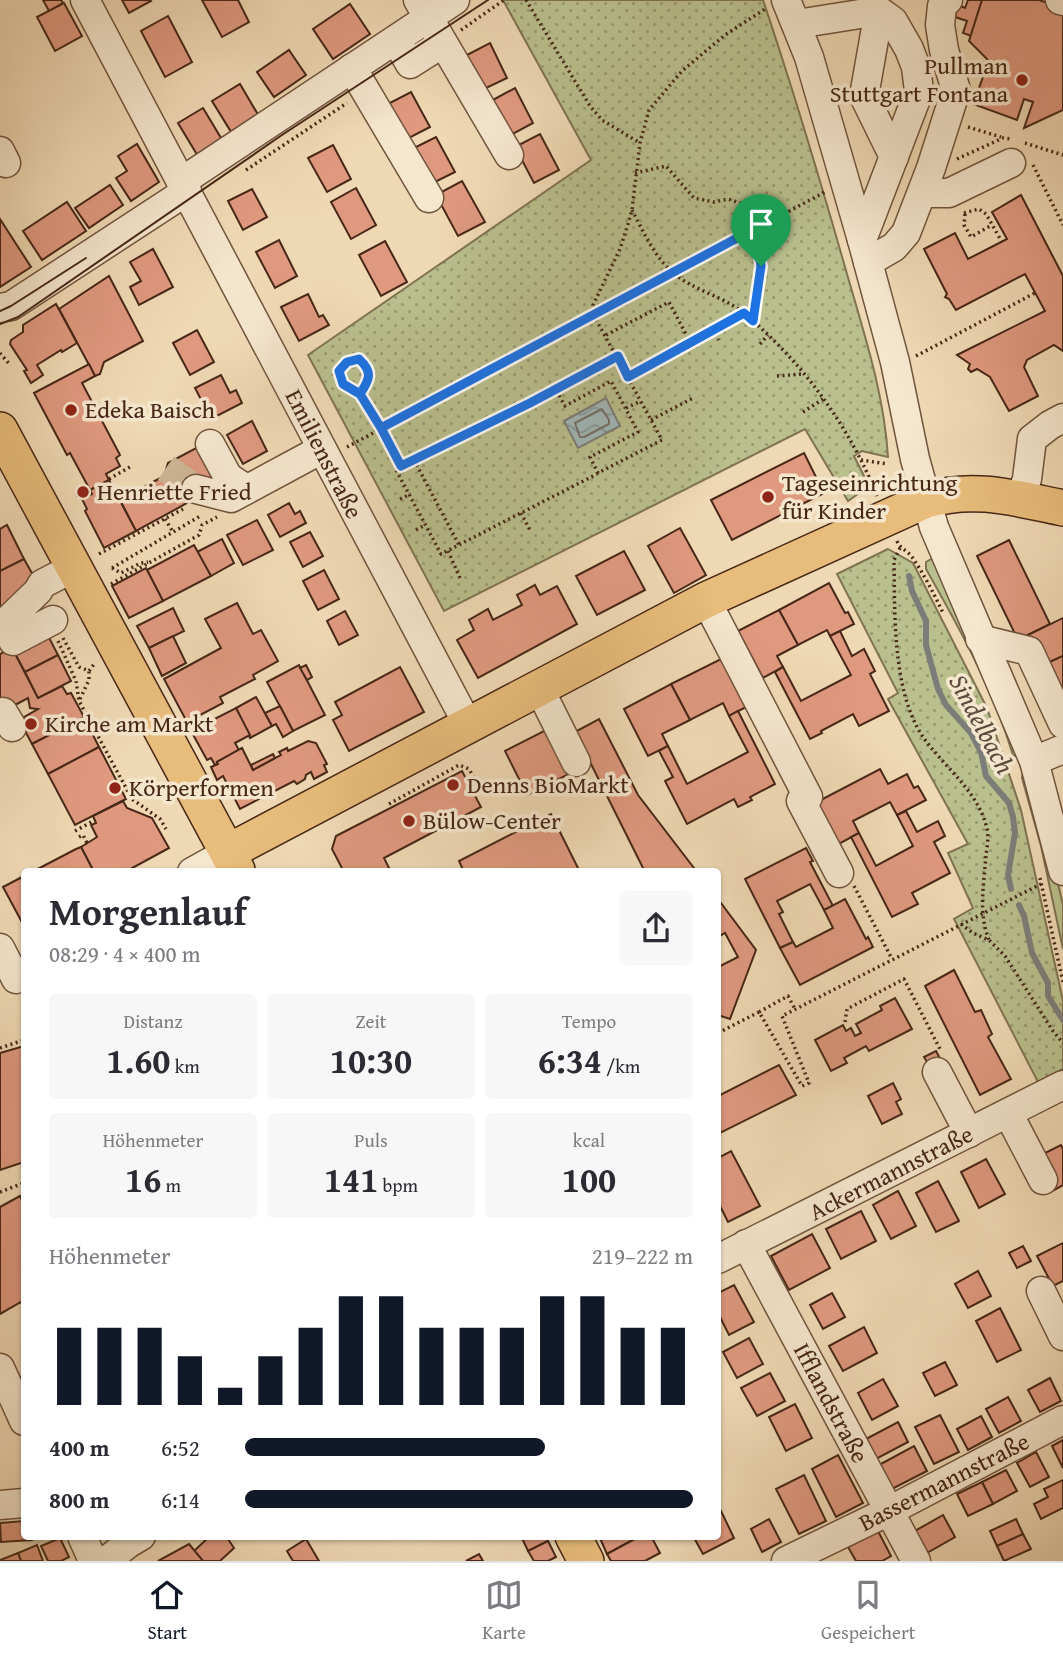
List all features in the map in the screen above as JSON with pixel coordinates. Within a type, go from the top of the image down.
[{"type":"main road","points":[[0,430],[87,561],[180,768],[233,862],[468,725],[539,688],[718,612],[893,532],[926,500],[963,492],[1063,508]]},
{"type":"main road","points":[[575,1540],[586,1561]]},
{"type":"street","name":"Emilienstraße","points":[[85,0],[184,186],[334,448],[468,725]]},
{"type":"street","points":[[0,308],[11,306],[184,186],[359,79],[423,9],[455,0]]},
{"type":"street","points":[[865,251],[894,247],[906,233],[946,121],[956,90],[940,25],[942,6],[948,0]]},
{"type":"street","points":[[423,9],[509,155]]},
{"type":"street","points":[[784,10],[886,16]]},
{"type":"street","points":[[784,10],[809,57],[835,183],[865,251],[895,362],[934,527],[980,639],[1053,748],[1049,877]]},
{"type":"street","points":[[835,183],[875,167],[884,138],[919,91],[916,67],[909,49],[886,16]]},
{"type":"street","points":[[865,251],[884,138],[891,57],[886,16]]},
{"type":"street","points":[[396,40],[410,64],[443,43]]},
{"type":"street","points":[[359,79],[429,198]]},
{"type":"street","points":[[922,193],[949,193],[1019,152]]},
{"type":"street","points":[[1020,499],[1027,479],[1032,439],[1063,418]]},
{"type":"street","points":[[210,444],[228,477],[217,503]]},
{"type":"street","points":[[217,503],[334,448]]},
{"type":"street","points":[[52,620],[13,640],[4,634],[4,624],[42,584],[87,561]]},
{"type":"street","points":[[718,612],[808,797],[801,800],[839,873]]},
{"type":"street","points":[[980,639],[1029,651],[1063,724]]},
{"type":"street","points":[[539,688],[576,762]]},
{"type":"street","points":[[208,868],[233,862]]},
{"type":"street","points":[[0,947],[13,980]]},
{"type":"street","points":[[940,1063],[968,1133]]},
{"type":"street","name":"Ackermannstraße","points":[[721,1257],[1063,1085]]},
{"type":"street","points":[[1008,1113],[1043,1180]]},
{"type":"street","name":"Ifflandstraße","points":[[746,1244],[916,1561]]},
{"type":"street","points":[[1041,1290],[1063,1336]]},
{"type":"street","points":[[0,1368],[21,1415]]},
{"type":"street","name":"Bassermannstraße","points":[[786,1561],[889,1511],[1063,1420]]},
{"type":"street","points":[[0,1505],[21,1503]]},
{"type":"street","points":[[84,1540],[93,1561]]},
{"type":"street","points":[[106,1561],[134,1540]]},
{"type":"path","points":[[443,43],[504,0]]},
{"type":"path","points":[[526,0],[601,120],[640,143]]},
{"type":"path","points":[[618,356],[556,390],[395,468],[441,554],[662,440],[618,356],[594,316],[593,305],[620,249],[632,210],[640,143],[649,110],[682,71],[725,35],[784,10]]},
{"type":"path","points":[[243,171],[359,79]]},
{"type":"path","points":[[946,121],[1019,152],[1063,225]]},
{"type":"path","points":[[635,173],[666,166],[694,198],[713,202],[728,199],[750,206],[761,266],[753,321]]},
{"type":"path","points":[[334,448],[381,428],[594,316],[835,183]]},
{"type":"path","points":[[960,209],[965,214]]},
{"type":"path","points":[[965,214],[979,209],[986,214],[1002,242]]},
{"type":"path","points":[[632,210],[649,244],[673,273],[744,313],[804,374],[861,460],[893,532],[915,561],[946,618]]},
{"type":"path","points":[[965,214],[964,225],[971,236],[992,225]]},
{"type":"path","points":[[916,356],[1035,293]]},
{"type":"path","points":[[605,335],[670,302],[690,342]]},
{"type":"path","points":[[628,377],[744,313]]},
{"type":"path","points":[[714,330],[719,340]]},
{"type":"path","points":[[760,344],[768,335]]},
{"type":"path","points":[[0,353],[10,365]]},
{"type":"path","points":[[360,394],[369,376],[368,367],[359,359],[347,362],[339,371],[343,384],[360,394],[401,466]]},
{"type":"path","points":[[777,376],[804,374]]},
{"type":"path","points":[[556,390],[565,406],[611,381],[626,408],[638,432],[590,457],[598,473]]},
{"type":"path","points":[[651,420],[693,398]]},
{"type":"path","points":[[803,412],[823,399]]},
{"type":"path","points":[[626,408],[641,401]]},
{"type":"path","points":[[414,460],[459,545]]},
{"type":"path","points":[[861,460],[888,464]]},
{"type":"path","points":[[108,479],[130,467]]},
{"type":"path","points":[[76,496],[89,489]]},
{"type":"path","points":[[400,499],[409,495]]},
{"type":"path","points":[[87,561],[165,519],[217,503]]},
{"type":"path","points":[[107,586],[200,535],[202,525],[217,503]]},
{"type":"path","points":[[521,513],[531,532]]},
{"type":"path","points":[[165,519],[173,532]]},
{"type":"path","points":[[148,562],[121,573],[112,568],[190,522]]},
{"type":"path","points":[[416,530],[425,525]]},
{"type":"path","points":[[893,532],[895,639],[902,678],[911,712],[922,736],[967,790],[984,818],[988,831],[982,913],[989,940]]},
{"type":"path","points":[[448,551],[460,578]]},
{"type":"path","points":[[52,620],[79,667],[89,671]]},
{"type":"path","points":[[52,620],[53,633],[76,681],[79,701],[94,724],[132,799],[160,819],[166,829]]},
{"type":"path","points":[[79,701],[89,680],[89,671],[93,668],[94,655]]},
{"type":"path","points":[[389,804],[459,765],[468,769],[480,789],[492,783]]},
{"type":"path","points":[[125,804],[132,799]]},
{"type":"path","points":[[75,831],[95,820]]},
{"type":"path","points":[[79,837],[83,835],[87,843]]},
{"type":"path","points":[[839,873],[845,869],[892,959]]},
{"type":"path","points":[[759,1012],[803,1086],[810,1083],[782,1016],[1049,877],[1063,982]]},
{"type":"path","points":[[961,924],[989,940],[1005,957],[1063,1043]]},
{"type":"path","points":[[845,1022],[847,1009],[904,979],[940,1063]]},
{"type":"path","points":[[721,1031],[788,996],[794,1009]]},
{"type":"path","points":[[0,1048],[21,1041]]},
{"type":"path","points":[[0,1192],[21,1184]]},
{"type":"green space","points":[[503,0],[763,0],[864,333],[882,407],[888,457],[862,451],[854,456],[869,486],[848,501],[805,429],[444,611],[308,355],[591,160]]},
{"type":"green space","points":[[888,549],[913,563],[987,708],[1021,810],[1063,1001],[1063,1069],[1038,1082],[954,919],[973,908],[948,853],[968,844],[888,699],[898,693],[837,574]]},
{"type":"green space","points":[[935,557],[1021,761],[1013,755],[986,683],[926,569],[926,562]]},
{"type":"green space","points":[[1023,769],[1049,845],[1063,905],[1063,949],[1041,846],[1022,778]]},
{"type":"water","points":[[606,398],[620,426],[578,448],[564,421]]},
{"type":"building","points":[[43,0],[61,0],[63,3],[49,11]]},
{"type":"building","points":[[122,0],[150,0],[151,1],[129,13]]},
{"type":"building","points":[[202,0],[238,0],[249,22],[222,37]]},
{"type":"building","points":[[968,0],[982,0],[971,36],[963,33],[967,21],[955,17],[958,5],[965,8]]},
{"type":"building","name":"Pullman Stuttgart Fontana","points":[[982,0],[1039,0],[1063,8],[1063,110],[1024,128],[1033,102],[1024,99],[1017,120],[973,104],[989,61],[969,41]]},
{"type":"building","points":[[64,3],[82,36],[55,51],[37,17]]},
{"type":"building","points":[[350,4],[370,34],[333,59],[313,29]]},
{"type":"building","points":[[168,16],[192,62],[165,77],[141,31]]},
{"type":"building","points":[[490,43],[507,78],[482,90],[465,56]]},
{"type":"building","points":[[289,50],[306,75],[274,97],[257,72]]},
{"type":"building","points":[[240,84],[260,118],[233,135],[212,101]]},
{"type":"building","points":[[515,88],[533,123],[509,136],[491,101]]},
{"type":"building","points":[[411,92],[430,127],[405,140],[386,105]]},
{"type":"building","points":[[203,108],[224,143],[199,158],[178,123]]},
{"type":"building","points":[[540,134],[559,170],[534,183],[515,147]]},
{"type":"building","points":[[436,137],[455,172],[429,185],[410,150]]},
{"type":"building","points":[[137,144],[159,182],[131,201],[116,178],[127,171],[118,156]]},
{"type":"building","points":[[333,145],[351,179],[327,192],[308,158]]},
{"type":"building","points":[[462,181],[485,222],[458,236],[436,195]]},
{"type":"building","points":[[110,185],[123,205],[89,228],[75,208]]},
{"type":"building","points":[[356,188],[376,225],[351,239],[331,202]]},
{"type":"building","points":[[252,189],[267,217],[243,230],[228,201]]},
{"type":"building","points":[[1021,195],[1063,276],[1063,351],[1054,345],[1027,360],[1024,367],[1038,396],[1009,411],[990,377],[977,369],[971,372],[968,369],[970,364],[957,355],[1045,311],[1025,274],[956,310],[945,297],[947,294],[924,249],[955,233],[968,259],[1007,239],[992,212]]},
{"type":"building","points":[[67,202],[86,231],[42,260],[23,231]]},
{"type":"building","points":[[0,219],[31,267],[0,287]]},
{"type":"building","points":[[279,240],[297,276],[275,288],[256,252]]},
{"type":"building","points":[[385,241],[407,282],[381,296],[359,255]]},
{"type":"building","points":[[153,249],[173,287],[139,305],[130,287],[141,281],[130,262]]},
{"type":"building","points":[[109,276],[143,341],[104,362],[100,374],[95,376],[59,309]]},
{"type":"building","points":[[308,294],[319,317],[323,315],[329,325],[299,341],[281,307]]},
{"type":"building","points":[[56,304],[77,343],[37,365],[43,375],[31,383],[24,371],[27,370],[10,344],[11,340],[23,332],[23,325]]},
{"type":"building","points":[[197,330],[214,362],[190,375],[173,343]]},
{"type":"building","points":[[89,364],[95,376],[82,383],[120,455],[116,458],[120,466],[106,474],[109,480],[90,490],[70,453],[67,455],[34,393]]},
{"type":"building","points":[[221,375],[230,393],[236,390],[242,403],[211,419],[195,388]]},
{"type":"building","points":[[252,421],[267,451],[243,464],[227,435]]},
{"type":"building","points":[[198,447],[215,479],[190,492],[189,502],[136,531],[120,500],[164,476],[168,463]]},
{"type":"building","name":"Tageseinrichtung für Kinder","points":[[804,453],[824,493],[732,540],[711,500]]},
{"type":"building","points":[[109,480],[136,531],[104,548],[85,511],[87,509],[82,499],[92,494],[90,490]]},
{"type":"building","points":[[289,503],[295,514],[300,511],[306,523],[280,537],[268,515]]},
{"type":"building","points":[[257,520],[273,550],[243,565],[227,535]]},
{"type":"building","points":[[7,525],[24,559],[0,571],[0,529]]},
{"type":"building","points":[[680,528],[706,575],[674,593],[648,546]]},
{"type":"building","points":[[310,532],[323,556],[303,567],[290,542]]},
{"type":"building","points":[[222,539],[234,563],[211,576],[197,552]]},
{"type":"building","points":[[1009,540],[1050,624],[1018,640],[977,556]]},
{"type":"building","points":[[194,545],[211,576],[163,601],[147,570]]},
{"type":"building","points":[[624,551],[645,590],[597,615],[576,576]]},
{"type":"building","points":[[24,559],[38,584],[0,608],[0,571]]},
{"type":"building","points":[[146,568],[163,601],[129,618],[112,586]]},
{"type":"building","points":[[324,570],[339,599],[318,610],[303,581]]},
{"type":"building","points":[[829,583],[854,624],[830,636],[827,630],[798,645],[779,610]]},
{"type":"building","points":[[535,585],[540,595],[557,586],[577,624],[478,678],[457,640],[474,630],[469,620],[488,609],[493,620],[522,605],[517,595]]},
{"type":"building","points":[[237,603],[253,634],[261,630],[278,661],[253,675],[255,679],[220,697],[223,703],[187,722],[164,679],[221,648],[205,619]]},
{"type":"building","points":[[173,608],[184,631],[149,648],[137,626]]},
{"type":"building","points":[[779,610],[798,645],[777,656],[783,667],[763,678],[738,631]]},
{"type":"building","points":[[345,611],[358,635],[339,645],[327,621]]},
{"type":"building","points":[[1063,618],[1063,656],[1043,665],[1028,635]]},
{"type":"building","points":[[45,630],[58,655],[25,672],[12,648]]},
{"type":"building","points":[[840,631],[852,656],[864,649],[875,671],[870,674],[889,711],[859,726],[853,714],[810,739],[775,672],[783,667],[801,701],[851,675],[830,636]]},
{"type":"building","points":[[173,636],[186,663],[162,676],[149,648]]},
{"type":"building","points":[[12,648],[38,698],[62,686],[67,694],[71,693],[84,717],[32,744],[19,720],[38,709],[30,708],[28,698],[0,713],[0,654]]},
{"type":"building","points":[[58,655],[71,681],[38,698],[25,672]]},
{"type":"building","points":[[1063,656],[1063,693],[1043,665]]},
{"type":"building","points":[[725,657],[750,705],[729,716],[723,703],[690,720],[671,684]]},
{"type":"building","points":[[299,665],[325,715],[293,731],[267,682]]},
{"type":"building","points":[[306,665],[312,677],[307,680],[300,668]]},
{"type":"building","points":[[400,667],[424,712],[349,751],[333,720],[342,715],[335,702]]},
{"type":"building","points":[[671,684],[690,720],[662,734],[668,746],[648,756],[624,709]]},
{"type":"building","points":[[256,697],[272,726],[250,738],[236,708]]},
{"type":"building","points":[[280,706],[293,731],[283,737],[276,724],[272,726],[265,713]]},
{"type":"building","points":[[236,708],[250,735],[235,743],[239,750],[215,765],[211,758],[207,760],[191,731]]},
{"type":"building","points":[[738,711],[775,784],[750,797],[752,800],[738,807],[734,799],[687,824],[665,781],[673,777],[659,751],[668,746],[687,784],[748,752],[729,716]]},
{"type":"building","points":[[84,717],[99,747],[48,774],[32,744]]},
{"type":"building","points":[[599,719],[638,795],[694,868],[643,868],[575,732]]},
{"type":"building","points":[[546,730],[569,774],[527,795],[505,751]]},
{"type":"building","points":[[308,741],[316,743],[327,764],[324,765],[327,772],[314,779],[311,772],[297,784],[294,781],[240,809],[223,776],[217,780],[211,767],[242,748],[253,770],[281,755],[279,752],[287,748],[288,751]]},
{"type":"building","points":[[99,747],[126,799],[75,825],[48,774]]},
{"type":"building","points":[[273,754],[275,758],[253,770],[251,765]]},
{"type":"building","points":[[880,769],[888,784],[907,774],[914,788],[918,786],[926,800],[897,815],[890,802],[853,821],[859,833],[837,845],[815,803]]},
{"type":"building","name":"Bülow-Center","points":[[462,771],[481,807],[384,858],[389,868],[342,868],[332,849],[336,836]]},
{"type":"building","points":[[123,801],[127,808],[152,818],[169,848],[132,868],[92,868],[81,847],[97,837],[91,825],[96,823],[93,816]]},
{"type":"building","points":[[906,811],[917,832],[938,821],[945,836],[934,842],[950,873],[912,893],[918,904],[892,917],[851,837],[859,833],[876,866],[913,846],[897,815]]},
{"type":"building","points":[[551,814],[578,868],[462,868],[459,861]]},
{"type":"building","points":[[81,847],[92,868],[40,868]]},
{"type":"building","points":[[806,848],[813,861],[810,862],[833,906],[824,910],[810,884],[777,901],[783,912],[779,914],[793,942],[780,948],[745,879]]},
{"type":"building","points":[[21,878],[21,920],[3,887]]},
{"type":"building","points":[[845,899],[873,947],[800,985],[780,948],[793,942],[796,947],[833,928],[824,910]]},
{"type":"building","points":[[721,903],[756,950],[730,1019],[721,1016],[721,966],[738,957],[725,933],[721,935]]},
{"type":"building","points":[[954,970],[975,1012],[981,1010],[992,1034],[988,1037],[1011,1079],[980,1095],[925,986]]},
{"type":"building","points":[[895,998],[912,1029],[869,1051],[866,1046],[844,1058],[847,1063],[831,1071],[815,1040],[843,1025],[846,1031],[851,1028],[855,1036],[861,1033],[856,1024],[882,1010],[880,1006]]},
{"type":"building","points":[[21,1047],[21,1163],[0,1170],[0,1053]]},
{"type":"building","points":[[936,1051],[943,1064],[932,1070],[924,1057]]},
{"type":"building","points":[[779,1065],[796,1095],[721,1132],[721,1094]]},
{"type":"building","points":[[893,1083],[901,1099],[896,1102],[902,1114],[882,1124],[868,1096]]},
{"type":"building","points":[[1061,1145],[1063,1185],[1054,1190],[1037,1157]]},
{"type":"building","points":[[731,1151],[760,1206],[728,1222],[721,1208],[721,1156]]},
{"type":"building","points":[[986,1159],[1005,1194],[979,1208],[961,1172]]},
{"type":"building","points":[[938,1181],[959,1221],[936,1232],[916,1193]]},
{"type":"building","points":[[898,1191],[916,1226],[891,1239],[873,1205]]},
{"type":"building","points":[[20,1196],[21,1198],[21,1302],[0,1314],[0,1207]]},
{"type":"building","points":[[861,1211],[876,1241],[841,1259],[826,1229]]},
{"type":"building","points":[[812,1234],[830,1268],[789,1290],[771,1256]]},
{"type":"building","points":[[1063,1243],[1063,1281],[1053,1286],[1037,1256]]},
{"type":"building","points":[[1023,1246],[1031,1261],[1017,1268],[1009,1253]]},
{"type":"building","points":[[978,1271],[991,1296],[968,1308],[955,1284]]},
{"type":"building","points":[[734,1285],[754,1322],[729,1335],[721,1319],[721,1292]]},
{"type":"building","points":[[832,1293],[845,1317],[823,1329],[810,1305]]},
{"type":"building","points":[[1000,1308],[1021,1350],[997,1362],[976,1321]]},
{"type":"building","points":[[864,1327],[877,1353],[843,1371],[829,1346]]},
{"type":"building","points":[[749,1338],[763,1364],[737,1378],[723,1352]]},
{"type":"building","points":[[945,1362],[957,1385],[935,1396],[923,1373]]},
{"type":"building","points":[[770,1373],[785,1401],[757,1416],[741,1388]]},
{"type":"building","points":[[1050,1378],[1061,1401],[1040,1412],[1028,1390]]},
{"type":"building","points":[[883,1379],[898,1406],[872,1420],[858,1393]]},
{"type":"building","points":[[1008,1397],[1021,1421],[999,1433],[986,1409]]},
{"type":"building","points":[[795,1404],[812,1438],[786,1451],[769,1417]]},
{"type":"building","points":[[940,1415],[959,1452],[934,1464],[915,1427]]},
{"type":"building","points":[[981,1416],[992,1437],[968,1450],[957,1429]]},
{"type":"building","points":[[898,1422],[908,1442],[876,1459],[866,1439]]},
{"type":"building","points":[[1063,1440],[1063,1468],[1052,1446]]},
{"type":"building","points":[[914,1446],[927,1471],[892,1489],[879,1465]]},
{"type":"building","points":[[1036,1452],[1049,1477],[1030,1487],[1017,1463]]},
{"type":"building","points":[[838,1455],[863,1503],[836,1517],[812,1469]]},
{"type":"building","points":[[1006,1470],[1017,1491],[993,1504],[982,1482]]},
{"type":"building","points":[[804,1475],[826,1521],[799,1534],[776,1489]]},
{"type":"building","points":[[1063,1480],[1063,1508],[1041,1519],[1034,1504],[1048,1497],[1044,1489]]},
{"type":"building","points":[[982,1482],[993,1504],[968,1516],[957,1494]]},
{"type":"building","points":[[721,1511],[734,1538],[703,1554],[695,1540],[721,1540]]},
{"type":"building","points":[[943,1515],[955,1537],[927,1553],[915,1531]]},
{"type":"building","points":[[769,1519],[781,1542],[762,1552],[751,1529]]},
{"type":"building","points":[[1016,1519],[1023,1534],[997,1546],[990,1531]]},
{"type":"building","points":[[21,1521],[21,1540],[32,1540],[1,1542],[0,1523]]},
{"type":"building","points":[[878,1531],[891,1556],[882,1561],[856,1561],[848,1547]]},
{"type":"building","points":[[1023,1534],[1031,1549],[1004,1561],[997,1546]]},
{"type":"building","points":[[61,1540],[69,1557],[61,1561],[48,1561],[41,1546]]},
{"type":"building","points":[[206,1540],[229,1540],[234,1548],[220,1561],[203,1561],[194,1551]]},
{"type":"building","points":[[307,1540],[319,1561],[293,1561],[287,1551]]},
{"type":"building","points":[[523,1540],[548,1540],[548,1541],[528,1551]]},
{"type":"building","points":[[601,1540],[633,1540],[607,1554]]},
{"type":"building","points":[[633,1540],[653,1540],[660,1553],[645,1561],[611,1561],[607,1554]]},
{"type":"building","points":[[548,1541],[556,1557],[548,1561],[534,1561],[528,1551]]},
{"type":"building","points":[[189,1544],[203,1561],[158,1561]]},
{"type":"building","points":[[37,1545],[43,1561],[21,1561],[18,1553]]},
{"type":"building","points":[[18,1553],[21,1561],[0,1561],[0,1560]]},
{"type":"building","points":[[479,1554],[483,1561],[466,1561]]},
{"type":"waterway","name":"Sindelbach","points":[[909,576],[912,591],[926,621],[926,645],[938,689],[946,705],[971,733],[981,752],[986,776],[1009,803],[1015,833],[1008,875],[1011,889]]},
{"type":"waterway","name":"Sindelbach","points":[[1019,905],[1032,953],[1048,983],[1048,996],[1063,1020]]},
{"type":"tunnel","points":[[166,468],[196,489]]},
{"type":"tram line","points":[[0,324],[18,317],[282,135],[488,0]]},
{"type":"tram line","points":[[0,311],[86,258]]},
{"type":"place","name":"Pullman Stuttgart Fontana","points":[[1022,80]]},
{"type":"place","name":"Edeka Baisch","points":[[71,410]]},
{"type":"place","name":"Henriette Fried","points":[[83,492]]},
{"type":"place","name":"Tageseinrichtung für Kinder","points":[[768,497]]},
{"type":"place","name":"Kirche am Markt","points":[[31,724]]},
{"type":"place","name":"Denns BioMarkt","points":[[453,785]]},
{"type":"place","name":"Körperformen","points":[[115,788]]},
{"type":"place","name":"Bülow-Center","points":[[409,821]]},
{"type":"route","points":[[761,266],[753,321],[744,313],[628,377],[618,356],[469,434],[401,466],[360,394],[369,376],[368,367],[359,359],[347,362],[339,371],[343,384],[360,394],[381,428],[756,228],[761,266]]}]
